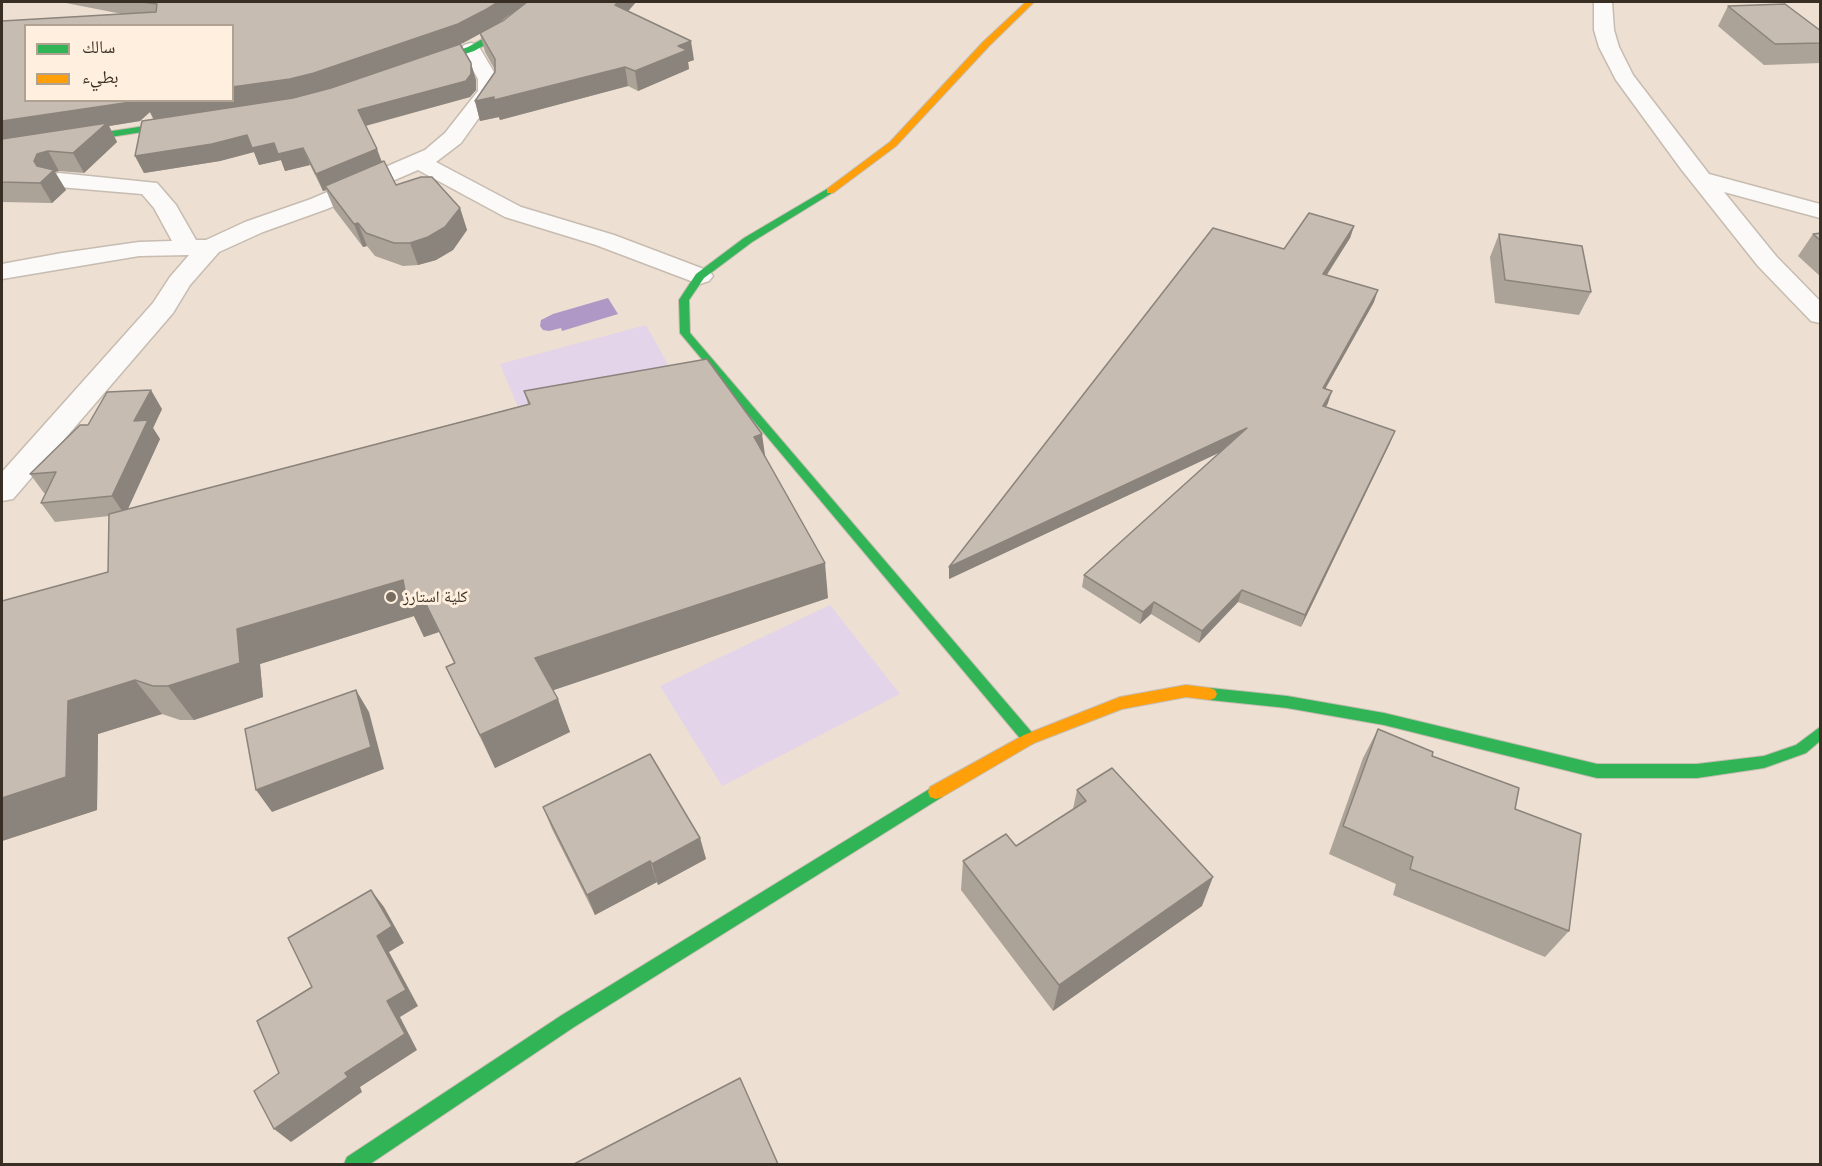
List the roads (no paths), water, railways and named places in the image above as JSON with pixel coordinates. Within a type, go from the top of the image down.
[{"type":"street","points":[[410,69],[471,49],[500,33],[541,2]]},
{"type":"street","points":[[1029,739],[685,333],[684,300],[700,276],[748,240],[835,188],[893,144],[986,44],[1030,2]]},
{"type":"street","points":[[1603,2],[1604,30],[1623,76],[1767,261],[1821,315]]},
{"type":"street","points":[[2,272],[62,260],[139,249],[199,247],[319,204],[433,155],[453,138],[488,91],[488,79],[471,49]]},
{"type":"street","points":[[2,151],[195,121]]},
{"type":"street","points":[[418,161],[513,212],[604,240],[700,276]]},
{"type":"street","points":[[1701,179],[1821,211]]},
{"type":"street","points":[[59,180],[149,189],[199,247]]},
{"type":"street","points":[[2,491],[164,307],[199,247]]},
{"type":"street","points":[[354,1164],[568,1021],[932,794],[1029,739],[1120,703],[1186,691],[1287,702],[1384,719],[1597,771],[1697,771],[1764,762],[1801,749],[1821,733]]},
{"type":"place","name":"كلية استارز","points":[[391,597]]}]
